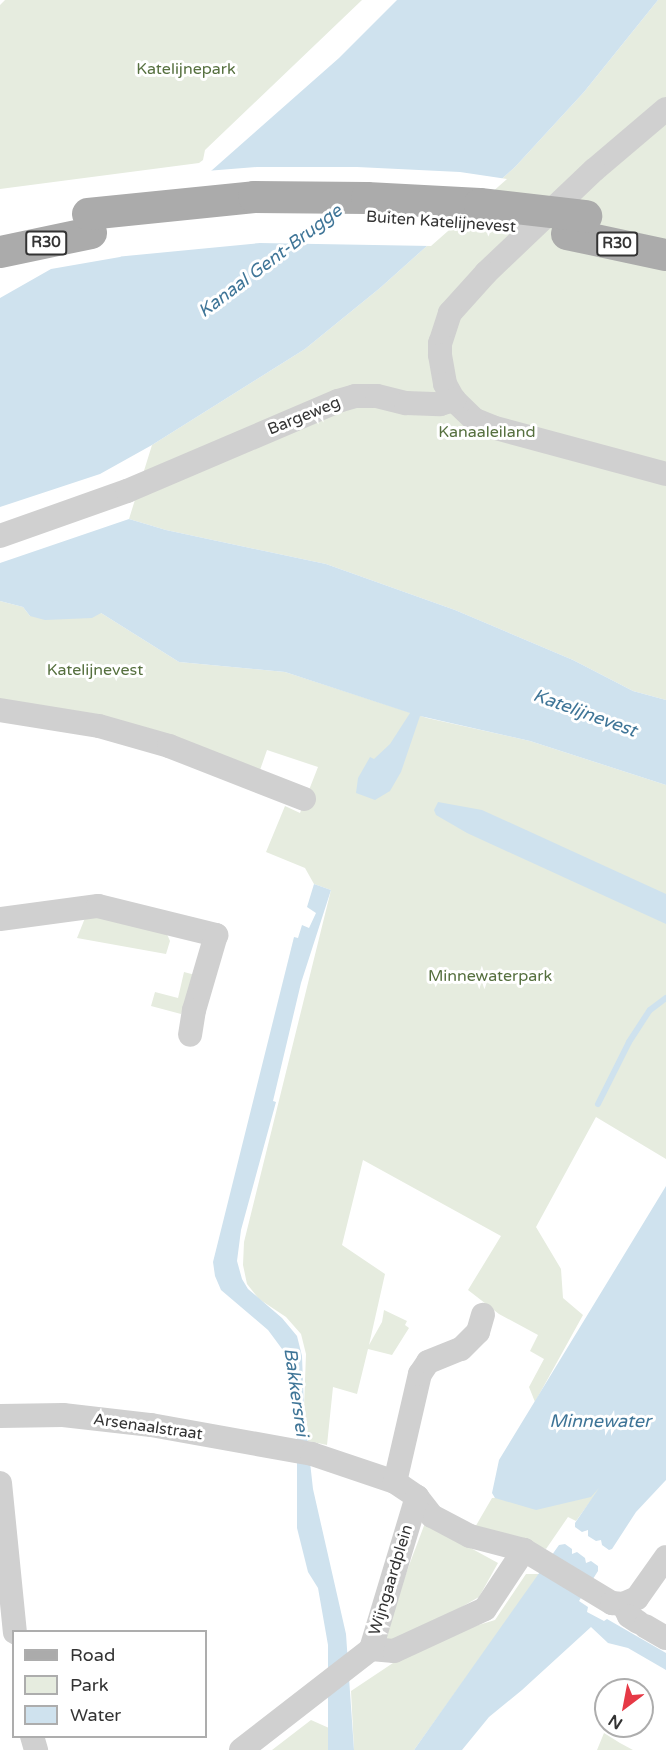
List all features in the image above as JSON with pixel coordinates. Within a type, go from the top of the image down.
[{"type":"main road","name":"Buiten Katelijnevest","points":[[0,232],[90,224],[302,213],[576,225],[666,233]]},
{"type":"main road","name":"Buiten Katelijnevest","points":[[0,252],[90,224]]},
{"type":"main road","name":"Buiten Katelijnevest","points":[[576,225],[666,255]]},
{"type":"street","points":[[666,109],[594,170],[486,273],[450,313],[440,343],[446,384],[454,400],[475,420],[492,427],[666,474]]},
{"type":"street","name":"Bargeweg","points":[[0,536],[136,487],[338,401],[355,396],[377,396],[406,403],[440,404],[454,400]]},
{"type":"street","points":[[0,710],[99,726],[159,743],[304,800]]},
{"type":"street","points":[[0,919],[98,906],[216,935],[194,1010],[190,1035]]},
{"type":"street","points":[[395,1482],[420,1374],[428,1362],[461,1349],[478,1332],[483,1315]]},
{"type":"street","name":"Arsenaalstraat","points":[[0,1416],[63,1416],[151,1425],[304,1453],[395,1482]]},
{"type":"street","name":"Wijngaardplein","points":[[395,1482],[417,1497],[432,1516],[470,1536],[524,1550],[548,1562],[666,1638]]},
{"type":"street","points":[[0,1483],[15,1630]]},
{"type":"street","name":"Wijngaardplein","points":[[417,1497],[371,1649],[393,1651],[485,1609],[524,1550]]},
{"type":"street","points":[[635,1617],[637,1598],[666,1557]]},
{"type":"street","points":[[241,1750],[371,1649]]},
{"type":"green space","name":"Katelijnepark","points":[[5,0],[362,0],[205,150],[203,160],[199,163],[0,189],[0,5]]},
{"type":"green space","name":"Kanaaleiland","points":[[658,0],[666,0],[666,700],[633,691],[573,660],[455,610],[326,564],[166,530],[129,519],[152,445],[305,349],[380,288],[515,167],[584,92]]},
{"type":"green space","name":"Minnewaterpark","points":[[0,601],[23,607],[30,616],[101,613],[179,662],[285,672],[427,718],[530,741],[666,785],[666,1159],[596,1117],[536,1227],[561,1269],[563,1298],[583,1315],[535,1402],[529,1387],[544,1359],[530,1351],[538,1335],[499,1314],[468,1290],[501,1236],[363,1160],[342,1245],[385,1274],[369,1345],[382,1322],[384,1310],[407,1321],[405,1325],[409,1328],[392,1355],[368,1349],[357,1394],[333,1387],[327,1445],[308,1441],[304,1407],[306,1354],[301,1334],[286,1317],[259,1299],[247,1284],[243,1265],[244,1242],[331,890],[314,884],[305,868],[266,852],[285,806],[300,813],[318,767],[267,750],[260,770],[0,704]]},
{"type":"green space","points":[[105,916],[166,932],[170,941],[166,954],[77,938],[85,918]]},
{"type":"green space","points":[[184,972],[199,976],[181,1014],[151,1006],[155,992],[178,998]]},
{"type":"green space","points":[[596,1488],[600,1488],[576,1521],[568,1517],[546,1549],[474,1529],[492,1498],[592,1493]]},
{"type":"green space","points":[[425,1523],[498,1563],[479,1597],[397,1644],[381,1640]]},
{"type":"green space","points":[[526,1574],[540,1574],[414,1750],[354,1750],[351,1691],[426,1641],[495,1620]]},
{"type":"green space","points":[[311,1720],[329,1728],[328,1750],[272,1750]]},
{"type":"green space","points":[[602,1738],[612,1738],[633,1750],[597,1750]]},
{"type":"water","name":"Kanaal Gent-Brugge","points":[[397,0],[658,0],[584,92],[515,167],[380,288],[305,349],[152,445],[100,474],[0,507],[0,298],[51,269],[120,257],[194,186],[339,58]]},
{"type":"water","name":"Katelijnevest","points":[[129,519],[166,530],[326,564],[455,610],[573,660],[633,691],[666,700],[666,785],[530,741],[420,716],[401,772],[390,791],[375,800],[356,793],[358,778],[370,757],[374,759],[390,744],[410,713],[285,672],[179,662],[101,613],[92,618],[45,620],[30,616],[23,607],[0,601],[0,563]]},
{"type":"water","points":[[438,802],[482,810],[666,894],[666,924],[467,833],[436,815],[434,810]]},
{"type":"water","name":"Bakkersrei","points":[[314,884],[331,890],[301,983],[273,1101],[276,1102],[241,1230],[237,1261],[242,1279],[248,1289],[282,1318],[297,1336],[302,1356],[304,1408],[313,1489],[346,1634],[354,1750],[328,1750],[328,1645],[318,1588],[308,1572],[297,1528],[297,1437],[288,1357],[268,1330],[221,1290],[215,1276],[213,1262],[294,937],[298,938],[302,925],[309,928],[316,913],[307,907]]},
{"type":"water","name":"Minnewater","points":[[666,1186],[666,1480],[636,1512],[612,1549],[609,1550],[602,1545],[601,1540],[596,1541],[588,1536],[588,1530],[582,1532],[575,1527],[575,1523],[599,1488],[591,1497],[536,1510],[495,1498],[492,1493],[499,1460]]},
{"type":"water","points":[[565,1544],[572,1549],[572,1554],[577,1552],[585,1558],[586,1563],[591,1561],[598,1566],[598,1571],[579,1601],[588,1607],[587,1612],[604,1621],[607,1619],[666,1653],[666,1670],[628,1648],[608,1643],[591,1627],[489,1717],[462,1750],[414,1750],[559,1545]]},
{"type":"pier","points":[[257,167],[357,167],[460,172],[507,179],[431,246],[260,243],[95,259],[118,254],[206,171]]},
{"type":"waterway","points":[[598,1104],[629,1042],[650,1010],[666,998]]}]
